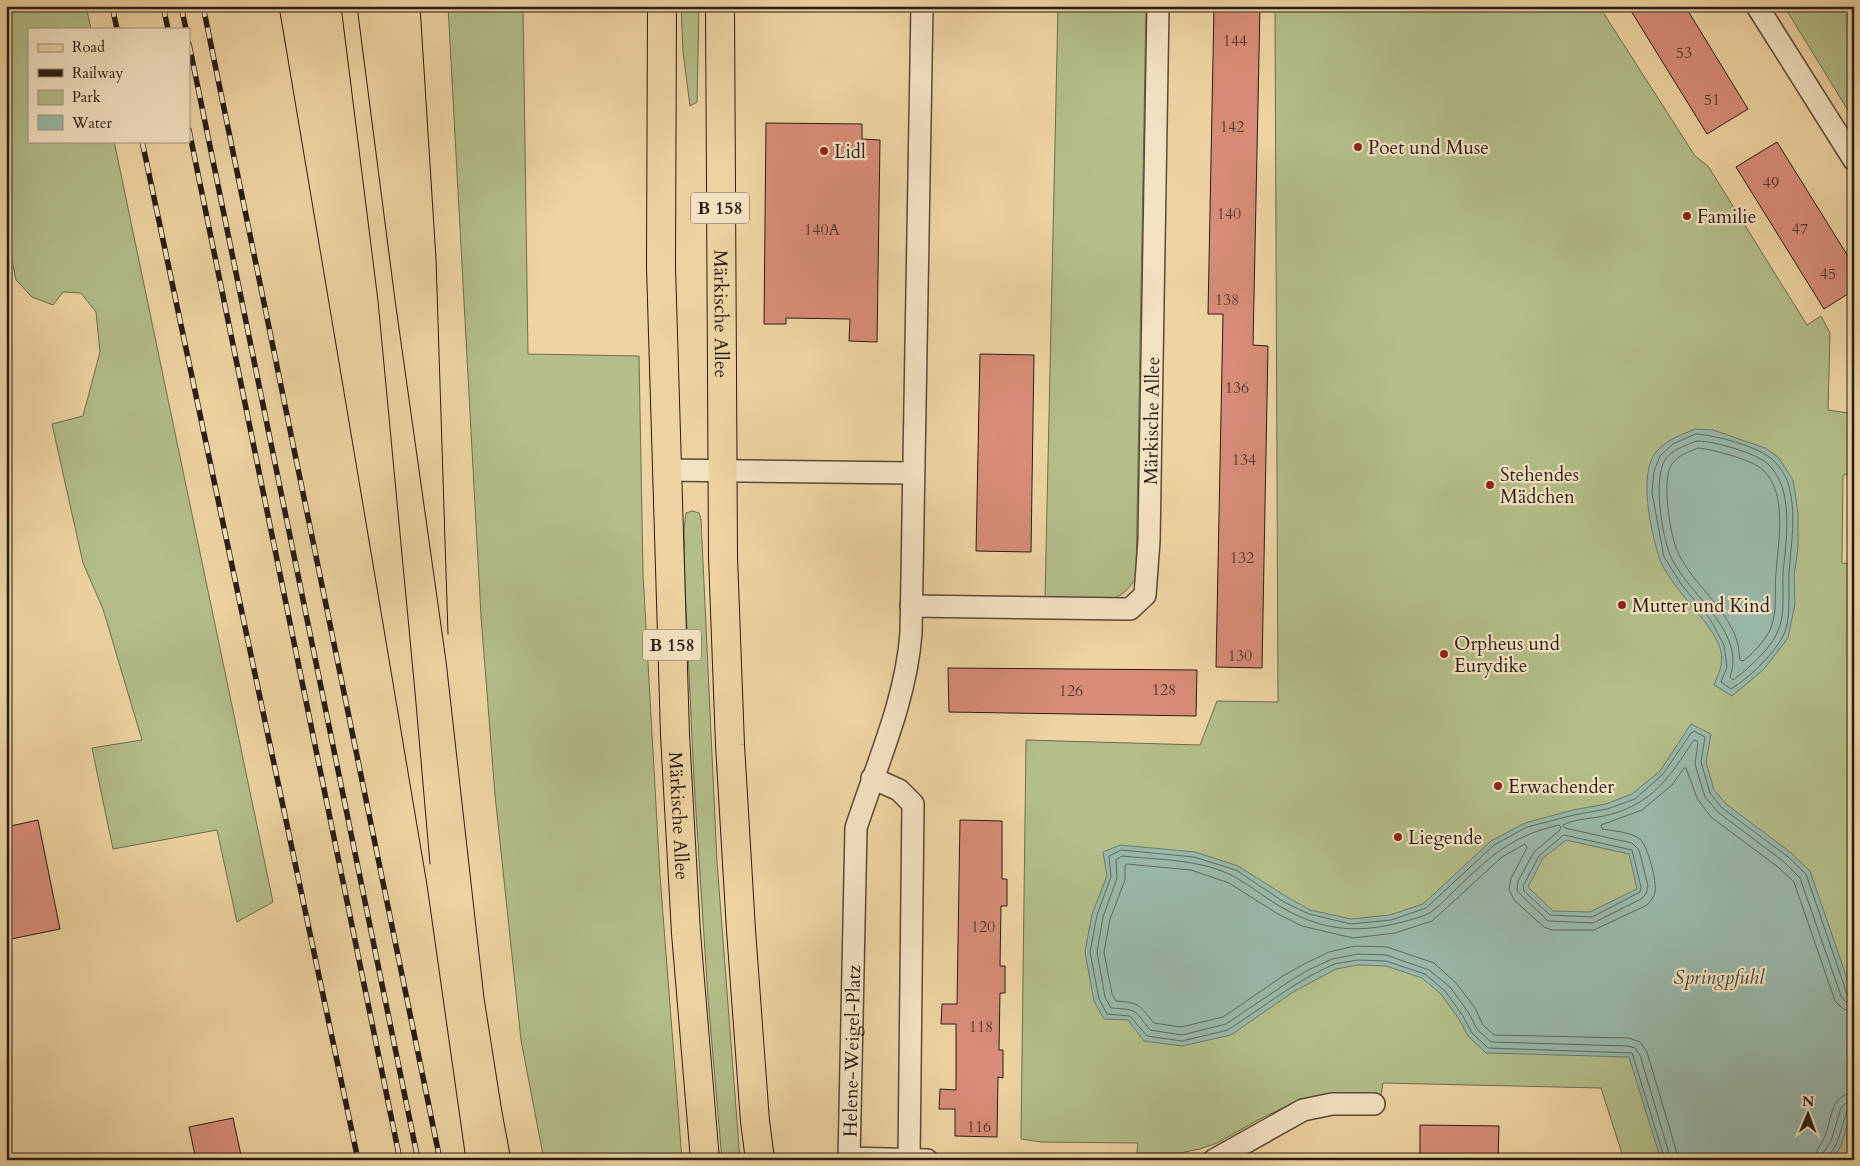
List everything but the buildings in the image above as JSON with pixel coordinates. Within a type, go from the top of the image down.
[{"type":"main road","name":"Märkische Allee","points":[[662,6],[661,268],[676,754],[686,933],[705,1160]]},
{"type":"main road","name":"Märkische Allee","points":[[720,6],[723,557],[730,745],[755,1121],[760,1160]]},
{"type":"street","points":[[908,1159],[913,804],[899,790],[872,778],[893,723],[905,681],[910,644],[922,6]]},
{"type":"street","name":"Märkische Allee","points":[[911,606],[1130,609],[1145,595],[1149,541],[1158,6]]},
{"type":"street","points":[[1757,6],[1854,160]]},
{"type":"street","points":[[666,470],[912,473]]},
{"type":"street","name":"Helene-Weigel-Platz","points":[[872,778],[856,828],[849,1159],[927,1160]]},
{"type":"street","points":[[1214,1160],[1304,1110],[1332,1104],[1374,1104]]},
{"type":"green space","points":[[6,6],[86,6],[91,28],[28,28],[28,142],[114,142],[273,902],[237,922],[217,830],[113,849],[92,748],[142,740],[103,609],[83,563],[52,424],[83,416],[100,352],[96,312],[81,293],[63,292],[53,305],[32,297],[16,280],[6,230],[6,188],[9,187],[6,177]]},
{"type":"green space","points":[[448,6],[523,6],[528,354],[639,356],[643,574],[660,876],[682,1160],[544,1160],[521,1040],[495,795],[481,616]]},
{"type":"green space","points":[[681,6],[699,6],[697,102],[690,106],[683,52]]},
{"type":"green space","points":[[1058,6],[1146,6],[1136,577],[1126,591],[1111,599],[1045,598]]},
{"type":"green space","points":[[1275,6],[1599,6],[1695,156],[1708,166],[1807,325],[1821,316],[1830,333],[1828,410],[1854,414],[1854,474],[1843,475],[1842,563],[1854,564],[1854,1160],[1624,1160],[1601,1088],[1383,1083],[1381,1095],[1328,1095],[1301,1099],[1217,1143],[1180,1153],[1137,1153],[1138,1143],[1041,1142],[1021,1139],[1026,740],[1200,745],[1217,701],[1278,702]]},
{"type":"green space","points":[[1784,6],[1854,6],[1854,120]]},
{"type":"green space","points":[[692,511],[699,513],[701,519],[717,862],[740,1160],[722,1160],[708,998],[694,781],[685,586],[684,528],[686,513]]},
{"type":"water","points":[[1695,429],[1713,430],[1765,448],[1778,457],[1793,480],[1798,513],[1798,548],[1794,575],[1795,604],[1788,638],[1764,669],[1732,696],[1714,685],[1722,661],[1721,650],[1710,629],[1671,580],[1660,561],[1650,518],[1647,488],[1648,474],[1656,452],[1674,438]]},
{"type":"water","name":"Springpfuhl","points":[[1691,724],[1711,734],[1706,762],[1714,790],[1726,804],[1790,852],[1810,871],[1854,999],[1853,1107],[1841,1146],[1832,1160],[1661,1160],[1629,1057],[1486,1053],[1468,1036],[1459,1019],[1441,994],[1422,978],[1386,966],[1358,965],[1336,969],[1293,992],[1231,1035],[1182,1046],[1144,1041],[1128,1020],[1104,1019],[1094,1001],[1085,952],[1092,914],[1107,876],[1103,852],[1120,845],[1195,852],[1238,866],[1310,910],[1351,919],[1390,915],[1423,904],[1491,841],[1525,823],[1573,810],[1606,804],[1632,794],[1660,771]],"holes":[[[1566,840],[1629,854],[1637,889],[1590,912],[1553,911],[1528,887],[1543,858]]]},
{"type":"tram line","points":[[279,6],[427,885],[466,1160]]},
{"type":"tram line","points":[[341,6],[378,301],[430,864]]},
{"type":"tram line","points":[[357,6],[395,300],[446,661],[484,998],[511,1160]]},
{"type":"tram line","points":[[420,6],[436,259],[448,634]]},
{"type":"railway","points":[[112,6],[117,28]]},
{"type":"railway","points":[[163,6],[168,28]]},
{"type":"railway","points":[[181,6],[186,28]]},
{"type":"railway","points":[[203,6],[440,1160]]},
{"type":"railway","points":[[190,49],[418,1160]]},
{"type":"railway","points":[[190,135],[400,1160]]},
{"type":"railway","points":[[142,142],[358,1160]]},
{"type":"place","name":"Poet und Muse","points":[[1358,147]]},
{"type":"place","name":"Lidl","points":[[824,151]]},
{"type":"place","name":"Familie","points":[[1687,216]]},
{"type":"place","name":"Stehendes Mädchen","points":[[1490,485]]},
{"type":"place","name":"Mutter und Kind","points":[[1622,605]]},
{"type":"place","name":"Orpheus und Eurydike","points":[[1444,654]]},
{"type":"place","name":"Erwachender","points":[[1498,786]]},
{"type":"place","name":"Liegende","points":[[1398,837]]}]
